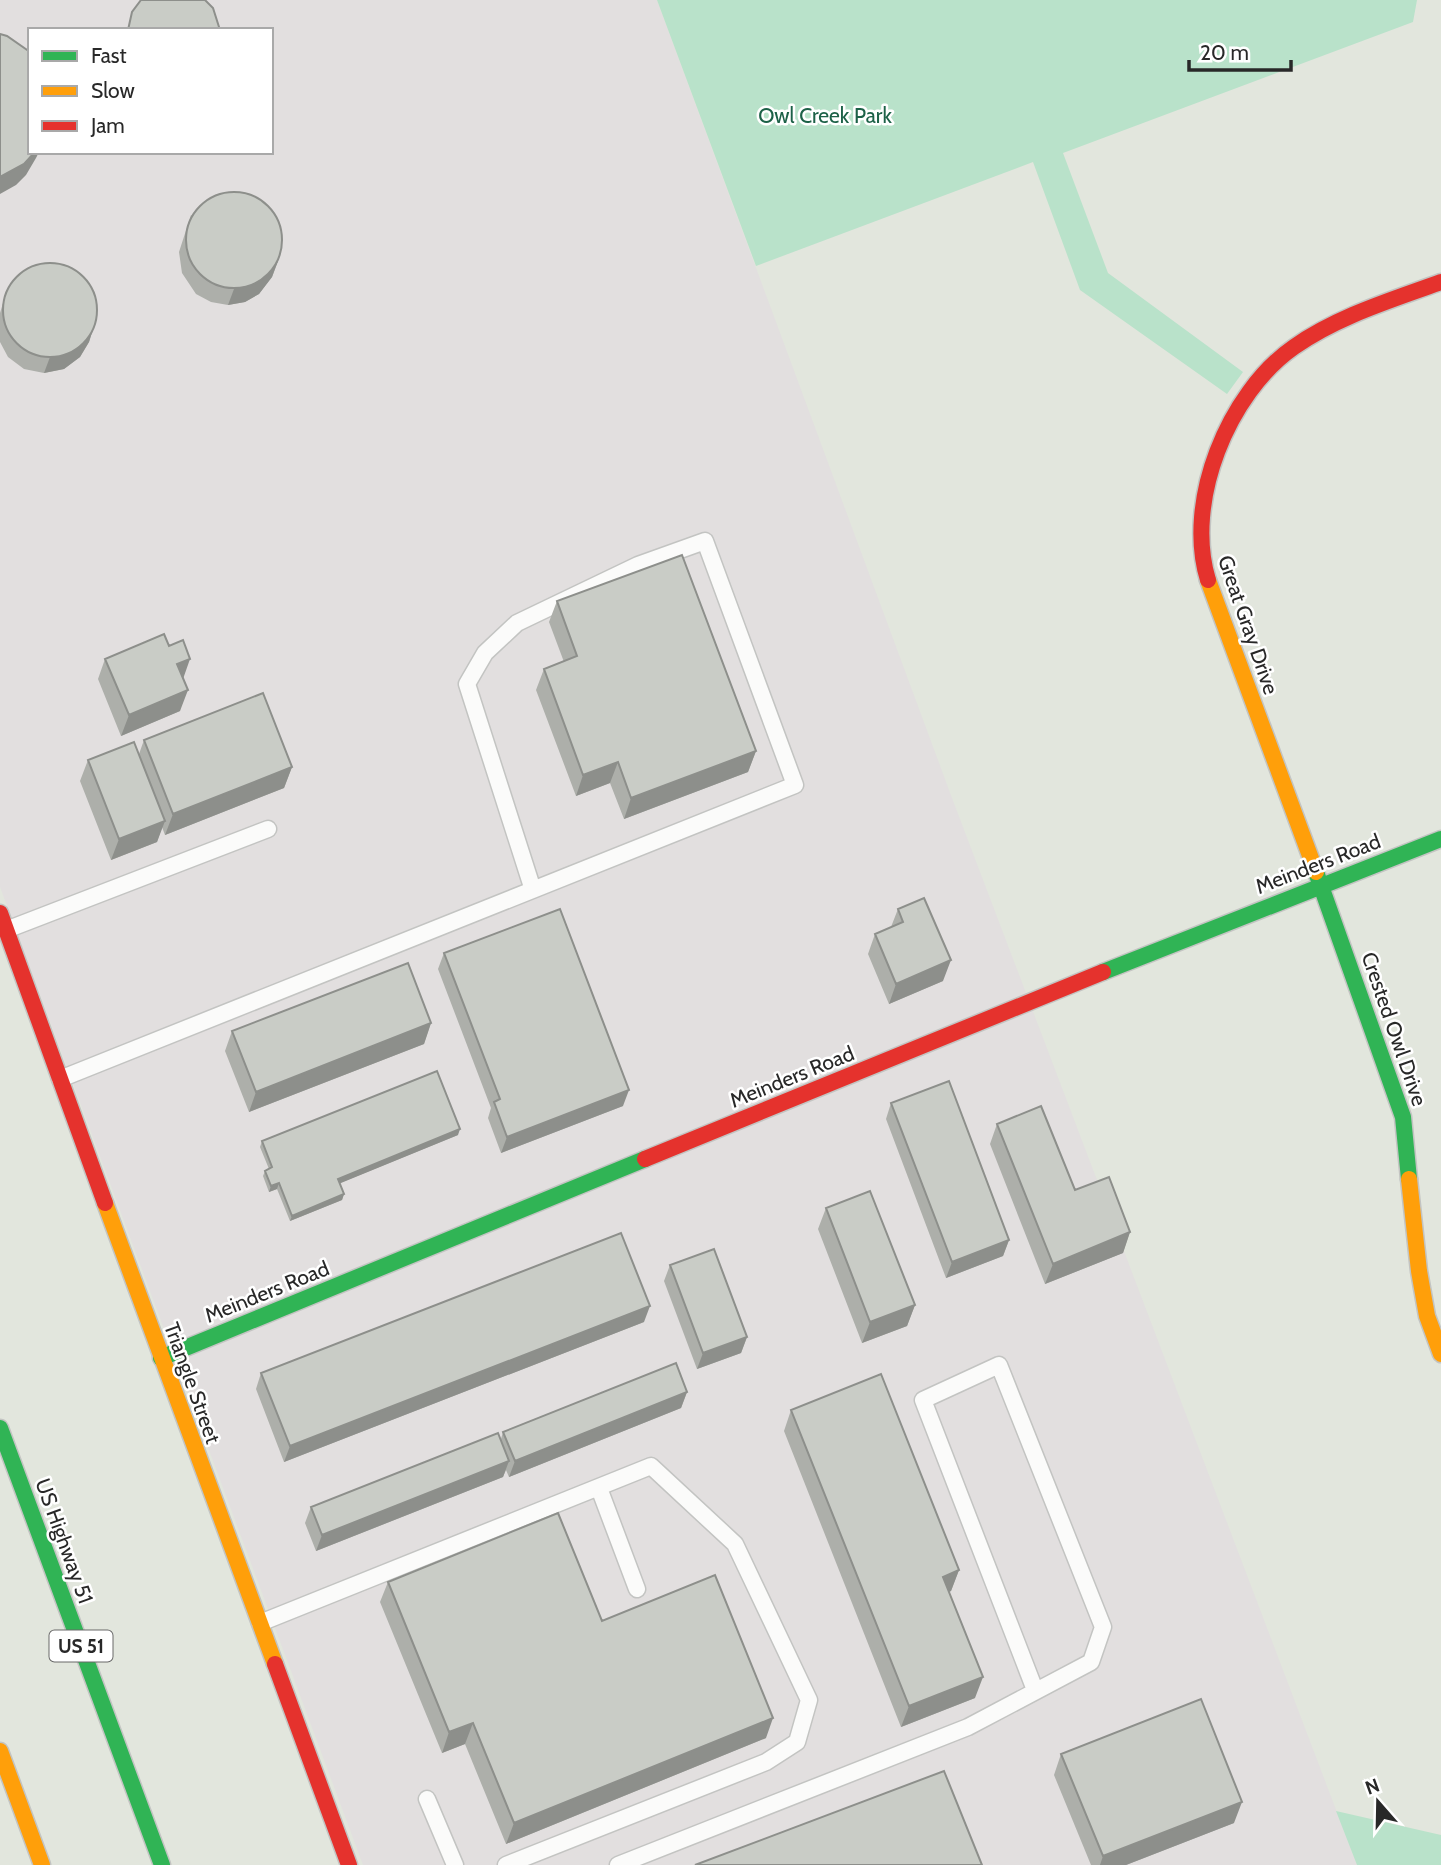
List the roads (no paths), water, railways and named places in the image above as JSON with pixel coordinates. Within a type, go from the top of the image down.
[{"type":"street","name":"Great Gray Drive","points":[[1321,885],[1238,667],[1205,568],[1201,526],[1208,473],[1226,428],[1244,399],[1295,346],[1356,314],[1441,282]]},
{"type":"street","name":"Meinders Road","points":[[161,1358],[995,1016],[1441,839]]},
{"type":"street","name":"Crested Owl Drive","points":[[1321,885],[1403,1117],[1417,1258],[1427,1316],[1441,1354]]},
{"type":"street","name":"Triangle Street","points":[[0,913],[349,1865]]},
{"type":"street","name":"US Highway 51","points":[[0,1428],[162,1865]]},
{"type":"street","points":[[0,1751],[42,1865]]},
{"type":"lane","points":[[60,1079],[533,890],[795,785],[705,541],[638,565],[517,622],[485,653],[467,684],[533,890]]},
{"type":"lane","points":[[6,930],[268,829]]},
{"type":"lane","points":[[618,1865],[968,1727],[1091,1662],[1103,1627],[999,1365],[923,1400],[1035,1690]]},
{"type":"lane","points":[[259,1623],[651,1466],[735,1544],[809,1700],[797,1742],[766,1762],[506,1865]]},
{"type":"lane","points":[[599,1488],[637,1590]]},
{"type":"lane","points":[[427,1798],[455,1865]]},
{"type":"park label","name":"Owl Creek Park","points":[[825,116]]}]
